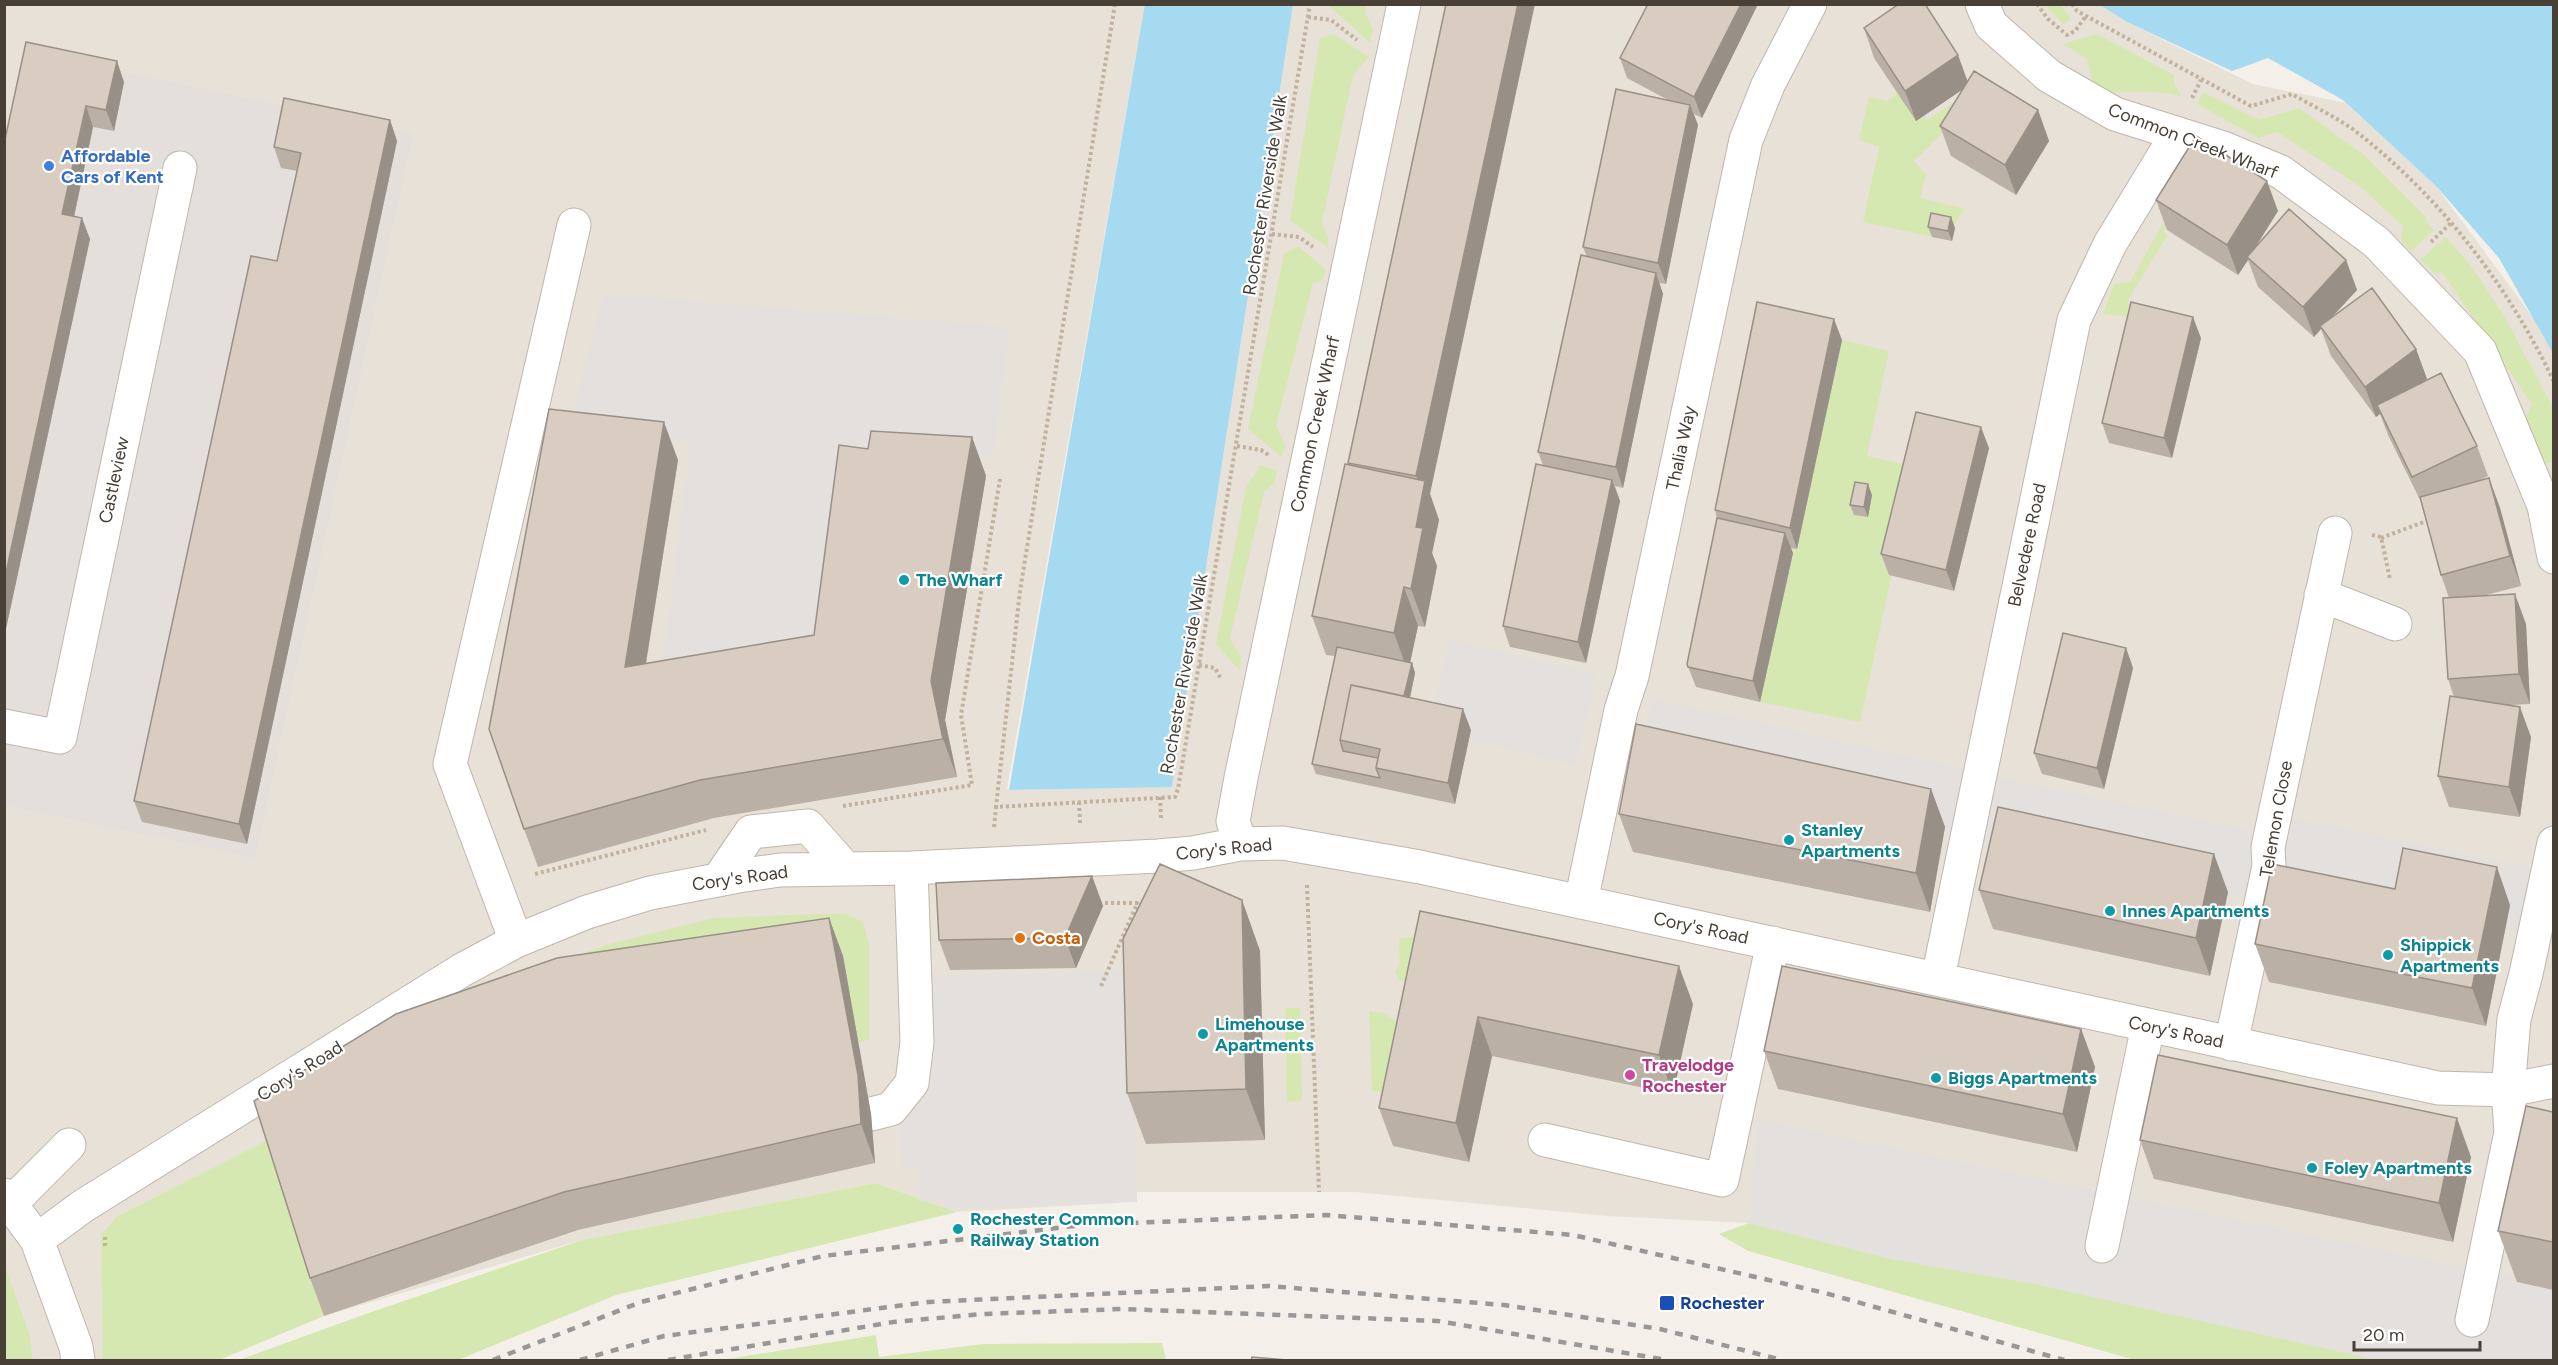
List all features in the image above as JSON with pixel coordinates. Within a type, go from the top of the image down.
[{"type":"street","name":"Common Creek Wharf","points":[[1240,844],[1233,821],[1241,778],[1404,4]]},
{"type":"street","name":"Thalia Way","points":[[1581,902],[1621,710],[1632,676],[1746,140],[1768,85],[1810,4]]},
{"type":"street","name":"Common Creek Wharf","points":[[1982,4],[1991,25],[2049,76],[2115,114],[2223,148],[2281,172],[2376,242],[2480,351],[2544,506],[2553,557]]},
{"type":"street","name":"Belvedere Road","points":[[1938,978],[2074,320],[2110,244],[2177,134]]},
{"type":"street","name":"Castleview","points":[[4,726],[60,737],[180,168]]},
{"type":"street","points":[[516,941],[450,764],[574,225]]},
{"type":"street","name":"Telemon Close","points":[[2231,1044],[2269,866],[2268,847],[2335,533]]},
{"type":"street","points":[[2321,595],[2395,624]]},
{"type":"street","points":[[718,880],[751,832],[808,826],[846,869]]},
{"type":"street","points":[[2472,1320],[2511,1132],[2508,1090],[2514,1019],[2526,974],[2553,843]]},
{"type":"street","name":"Cory's Road","points":[[37,1240],[83,1206],[462,970],[516,941],[587,912],[639,896],[780,870],[911,868],[1158,856],[1193,853],[1240,844],[1306,846],[1938,978],[2438,1088],[2508,1090],[2553,1081]]},
{"type":"street","points":[[872,1114],[891,1109],[912,1083],[917,1042],[911,868]]},
{"type":"street","points":[[1545,1140],[1722,1180],[1773,943]]},
{"type":"street","points":[[2102,1246],[2148,1026]]},
{"type":"street","points":[[69,1145],[8,1199],[37,1240],[76,1347],[78,1360]]},
{"type":"path","name":"Rochester Riverside Walk","points":[[1115,4],[1020,591],[996,807],[1175,796],[1178,789],[1310,4]]},
{"type":"path","points":[[2037,4],[2048,19],[2067,34],[2074,31],[2086,16]]},
{"type":"path","points":[[2072,4],[2086,16],[2251,106],[2292,93],[2358,133],[2421,187],[2472,248],[2537,346],[2553,382]]},
{"type":"path","points":[[1308,17],[1331,21],[1349,34]]},
{"type":"path","points":[[2424,248],[2451,223]]},
{"type":"path","points":[[1272,234],[1299,237],[1314,248]]},
{"type":"path","points":[[1237,446],[1264,452]]},
{"type":"path","points":[[972,785],[961,715],[1000,479]]},
{"type":"path","points":[[2381,538],[2432,519]]},
{"type":"path","points":[[2335,533],[2379,535],[2392,589]]},
{"type":"path","points":[[1160,797],[1161,808]]},
{"type":"path","points":[[1306,846],[1319,1192]]},
{"type":"path","points":[[1101,986],[1158,856]]},
{"type":"path","points":[[105,1228],[105,1246]]},
{"type":"shaded area","points":[[5,5],[1145,5],[1007,789],[1009,790],[1172,786],[1293,5],[2100,5],[2127,22],[2253,84],[2346,103],[2436,186],[2543,331],[2553,353],[2553,1360],[2361,1360],[1892,1259],[1749,1223],[1607,1216],[1355,1192],[1136,1192],[1117,1203],[957,1212],[876,1183],[582,1240],[324,1316],[105,1360],[5,1360]]},
{"type":"shaded area","points":[[31,52],[413,134],[255,858],[5,805],[4,171]]},
{"type":"shaded area","points":[[604,294],[1009,327],[993,456],[840,447],[815,656],[661,682],[691,442],[569,429]]},
{"type":"shaded area","points":[[1450,640],[1596,674],[1575,765],[1429,730]]},
{"type":"shaded area","points":[[1653,699],[1964,769],[1950,834],[1638,764]]},
{"type":"shaded area","points":[[1991,776],[2263,833],[2249,899],[2012,846],[1977,842]]},
{"type":"shaded area","points":[[2293,818],[2533,868],[2520,932],[2279,883]]},
{"type":"shaded area","points":[[1131,971],[1137,1202],[945,1208],[944,1200],[919,1201],[919,1168],[902,1168],[901,1123],[934,1086],[931,976]]},
{"type":"shaded area","points":[[1759,1120],[2553,1286],[2553,1360],[2378,1360],[2035,1284],[1892,1259],[1749,1223]]},
{"type":"green space","points":[[1328,5],[1366,5],[1365,12],[1373,29],[1370,43]]},
{"type":"green space","points":[[2045,5],[2060,5],[2071,18],[2064,25]]},
{"type":"green space","points":[[1334,34],[1369,57],[1353,75],[1322,223],[1328,236],[1328,248],[1290,220],[1320,38]]},
{"type":"green space","points":[[2097,34],[2174,75],[2174,83],[2182,97],[2159,93],[2094,89],[2087,59],[2063,44]]},
{"type":"green space","points":[[1984,82],[1989,87],[1914,161],[1926,174],[1920,198],[1965,209],[1956,221],[1952,241],[1863,222],[1879,147],[1859,140],[1869,97],[1887,101],[1904,88],[1927,120]]},
{"type":"green space","points":[[2203,92],[2259,120],[2299,108],[2364,155],[2426,217],[2426,221],[2434,230],[2411,251],[2401,240],[2403,226],[2358,185],[2277,132],[2258,138],[2197,104]]},
{"type":"green space","points":[[2194,158],[2211,160],[2163,231],[2167,236],[2128,300],[2132,317],[2103,314],[2114,284],[2130,282],[2168,214],[2161,193],[2175,165]]},
{"type":"green space","points":[[2446,237],[2472,267],[2506,319],[2553,408],[2553,461],[2540,467],[2523,426],[2532,404],[2443,274],[2433,272],[2420,260]]},
{"type":"green space","points":[[1298,246],[1326,270],[1322,281],[1313,283],[1276,425],[1286,447],[1281,457],[1248,429],[1284,254]]},
{"type":"green space","points":[[1842,340],[1889,351],[1867,456],[1915,467],[1860,722],[1760,702],[1793,554],[1733,534],[1797,549]]},
{"type":"green space","points":[[1261,465],[1277,471],[1275,482],[1264,492],[1230,639],[1242,658],[1239,670],[1216,644],[1246,487]]},
{"type":"green space","points":[[845,913],[863,922],[869,944],[869,1040],[858,1042],[561,962],[606,945],[714,918]]},
{"type":"green space","points":[[1419,929],[1412,981],[1400,981],[1395,971],[1400,965],[1399,939],[1410,937]]},
{"type":"green space","points":[[1285,1008],[1300,1008],[1302,1101],[1287,1102]]},
{"type":"green space","points":[[1369,1011],[1383,1013],[1395,1020],[1395,1092],[1372,1091]]},
{"type":"green space","points":[[268,1140],[324,1316],[219,1360],[103,1360],[101,1235],[116,1217]]},
{"type":"green space","points":[[876,1183],[957,1212],[616,1295],[458,1360],[239,1360],[582,1240]]},
{"type":"green space","points":[[1749,1223],[1892,1259],[2035,1284],[2378,1360],[2135,1360],[1748,1251],[1719,1234]]},
{"type":"green space","points":[[5,1266],[29,1333],[33,1360],[5,1360]]},
{"type":"green space","points":[[876,1335],[879,1357],[983,1344],[1162,1343],[1166,1358],[1161,1360],[721,1360]]},
{"type":"water","points":[[1145,4],[1293,5],[1172,787],[1009,790]]},
{"type":"water","points":[[2100,5],[2553,5],[2553,353],[2499,258],[2436,186],[2343,100],[2268,58],[2232,71],[2127,22]]},
{"type":"building","points":[[1446,4],[1518,4],[1416,476],[1348,463]]},
{"type":"building","points":[[1648,4],[1741,4],[1694,97],[1620,58]]},
{"type":"building","points":[[1899,4],[1925,4],[1958,55],[1905,91],[1864,28]]},
{"type":"building","points":[[26,42],[117,61],[106,110],[86,106],[62,214],[82,218],[4,582],[4,144]]},
{"type":"building","points":[[1974,71],[2038,110],[2005,165],[1940,126]]},
{"type":"building","points":[[1616,89],[1690,105],[1658,263],[1583,247]]},
{"type":"building","points":[[284,98],[390,120],[239,824],[134,801],[251,256],[277,261],[301,153],[274,147]]},
{"type":"building","points":[[2196,136],[2267,181],[2227,245],[2156,200]]},
{"type":"building","points":[[2289,209],[2346,260],[2303,307],[2247,257]]},
{"type":"building","points":[[1931,213],[1951,217],[1948,231],[1928,227]]},
{"type":"building","points":[[1581,255],[1656,273],[1616,467],[1538,452]]},
{"type":"building","points":[[2372,288],[2416,349],[2365,387],[2320,326]]},
{"type":"building","points":[[1757,302],[1834,319],[1790,528],[1715,510]]},
{"type":"building","points":[[2131,302],[2193,317],[2164,438],[2102,423]]},
{"type":"building","points":[[2441,373],[2477,446],[2412,477],[2377,405]]},
{"type":"building","name":"The Wharf","points":[[549,409],[664,422],[625,667],[814,635],[839,445],[868,449],[871,431],[972,437],[931,681],[943,739],[700,780],[524,829],[489,729]]},
{"type":"building","points":[[1916,412],[1981,427],[1946,570],[1881,554]]},
{"type":"building","points":[[1345,464],[1425,481],[1416,527],[1423,528],[1411,589],[1404,587],[1394,633],[1312,616]]},
{"type":"building","points":[[1536,464],[1612,480],[1578,642],[1503,626]]},
{"type":"building","points":[[2489,478],[2510,556],[2441,575],[2420,497]]},
{"type":"building","points":[[1855,482],[1868,484],[1864,507],[1850,505]]},
{"type":"building","points":[[1717,518],[1785,533],[1753,681],[1688,667],[1687,664]]},
{"type":"building","points":[[2515,594],[2519,674],[2448,679],[2443,598]]},
{"type":"building","points":[[2063,633],[2126,648],[2097,768],[2034,753]]},
{"type":"building","points":[[1337,647],[1412,663],[1404,696],[1351,685],[1340,740],[1343,751],[1378,758],[1376,768],[1380,778],[1312,764]]},
{"type":"building","points":[[1351,685],[1463,709],[1448,783],[1376,768],[1380,749],[1340,740]]},
{"type":"building","points":[[2450,696],[2520,707],[2509,787],[2438,776]]},
{"type":"building","points":[[1636,724],[1931,789],[1916,873],[1619,814]]},
{"type":"building","points":[[1998,807],[2214,854],[2196,938],[1979,890]]},
{"type":"building","points":[[2403,848],[2497,867],[2472,988],[2255,944],[2272,864],[2395,889]]},
{"type":"building","name":"Limehouse Apartments","points":[[1160,864],[1242,900],[1246,1089],[1127,1093],[1123,939]]},
{"type":"building","points":[[1092,876],[1065,938],[939,940],[936,883]]},
{"type":"building","name":"Travelodge Rochester","points":[[1420,911],[1679,966],[1659,1055],[1478,1017],[1456,1123],[1379,1108]]},
{"type":"building","points":[[829,918],[858,1075],[861,1124],[564,1192],[310,1278],[254,1101],[396,1014],[557,958]]},
{"type":"building","points":[[1782,966],[2081,1029],[2063,1114],[1764,1051]]},
{"type":"building","points":[[2158,1055],[2457,1118],[2439,1203],[2140,1140]]},
{"type":"building","points":[[2526,1106],[2553,1112],[2553,1242],[2498,1231]]},
{"type":"building","points":[[1252,1357],[1286,1360],[1251,1360]]},
{"type":"railway","points":[[493,1360],[641,1302],[823,1256],[1082,1225],[1326,1215],[1573,1235],[1825,1293],[2064,1360]]},
{"type":"railway","points":[[580,1360],[664,1336],[928,1302],[1269,1286],[1504,1305],[1660,1329],[1782,1360]]},
{"type":"railway","points":[[668,1360],[893,1322],[983,1314],[1122,1309],[1438,1321],[1667,1360]]},
{"type":"place","name":"Affordable Cars of Kent","points":[[49,166]]},
{"type":"place","name":"The Wharf","points":[[904,580]]},
{"type":"place","name":"Stanley Apartments","points":[[1789,840]]},
{"type":"place","name":"Innes Apartments","points":[[2110,911]]},
{"type":"place","name":"Costa","points":[[1020,938]]},
{"type":"place","name":"Shippick Apartments","points":[[2388,955]]},
{"type":"place","name":"Limehouse Apartments","points":[[1203,1034]]},
{"type":"place","name":"Travelodge Rochester","points":[[1630,1075]]},
{"type":"place","name":"Biggs Apartments","points":[[1936,1078]]},
{"type":"place","name":"Foley Apartments","points":[[2312,1168]]},
{"type":"place","name":"Rochester Common Railway Station","points":[[958,1229]]},
{"type":"place","name":"Rochester","points":[[1667,1303]]}]
